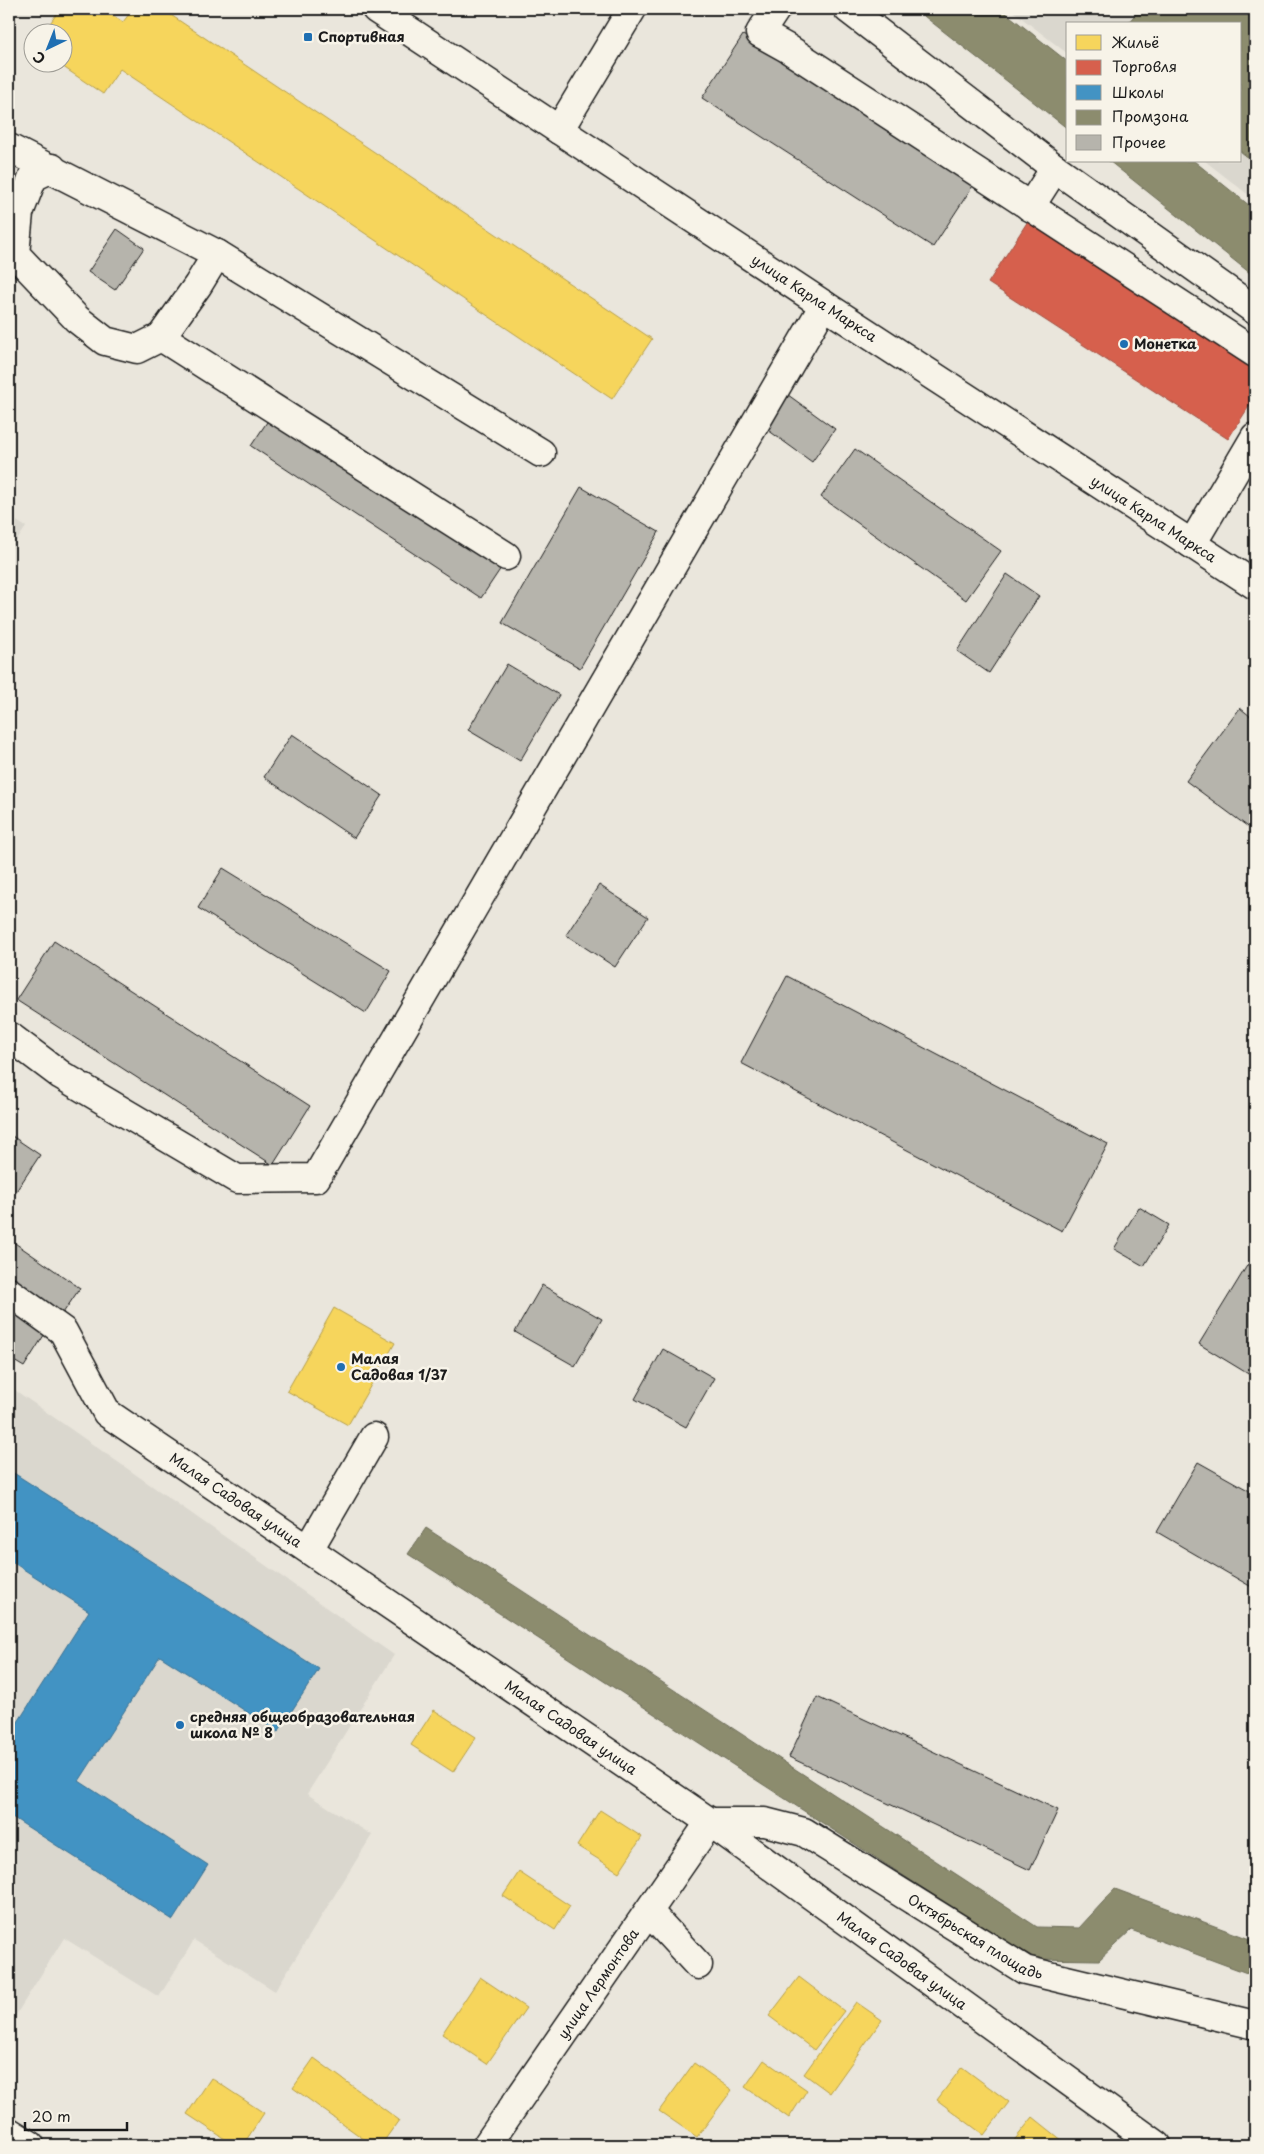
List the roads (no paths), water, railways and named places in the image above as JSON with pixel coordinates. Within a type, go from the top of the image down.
[{"type":"street","name":"улица Карла Маркса","points":[[376,9],[824,305],[1255,585]]},
{"type":"street","points":[[559,130],[632,9]]},
{"type":"street","points":[[776,9],[760,33],[787,48],[1255,353]]},
{"type":"street","points":[[848,9],[1056,168],[1255,310]]},
{"type":"street","points":[[9,148],[52,168],[217,254],[541,453]]},
{"type":"street","points":[[52,168],[33,177],[19,213],[15,254],[77,319],[105,342],[137,349],[162,337],[217,254]]},
{"type":"street","points":[[1030,207],[1056,168]]},
{"type":"street","points":[[9,1036],[61,1075],[237,1179],[316,1178],[824,305]]},
{"type":"street","points":[[162,337],[506,556]]},
{"type":"street","points":[[1192,544],[1255,436]]},
{"type":"street","name":"Малая Садовая улица","points":[[9,1292],[63,1331],[107,1412],[710,1822],[1156,2145]]},
{"type":"street","points":[[309,1549],[374,1438]]},
{"type":"street","name":"улица Лермонтова","points":[[487,2145],[710,1822]]},
{"type":"street","name":"Октябрьская площадь","points":[[710,1822],[765,1822],[804,1832],[1025,1970],[1255,2025]]},
{"type":"street","points":[[649,1912],[698,1965]]},
{"type":"street","points":[[9,2132],[30,2145]]},
{"type":"place","name":"Спортивная","points":[[308,37]]},
{"type":"place","name":"Монетка","points":[[1124,344]]},
{"type":"place","name":"Малая Садовая 1/37","points":[[341,1367]]},
{"type":"place","name":"средняя общеобразовательная школа № 8","points":[[180,1725]]}]
